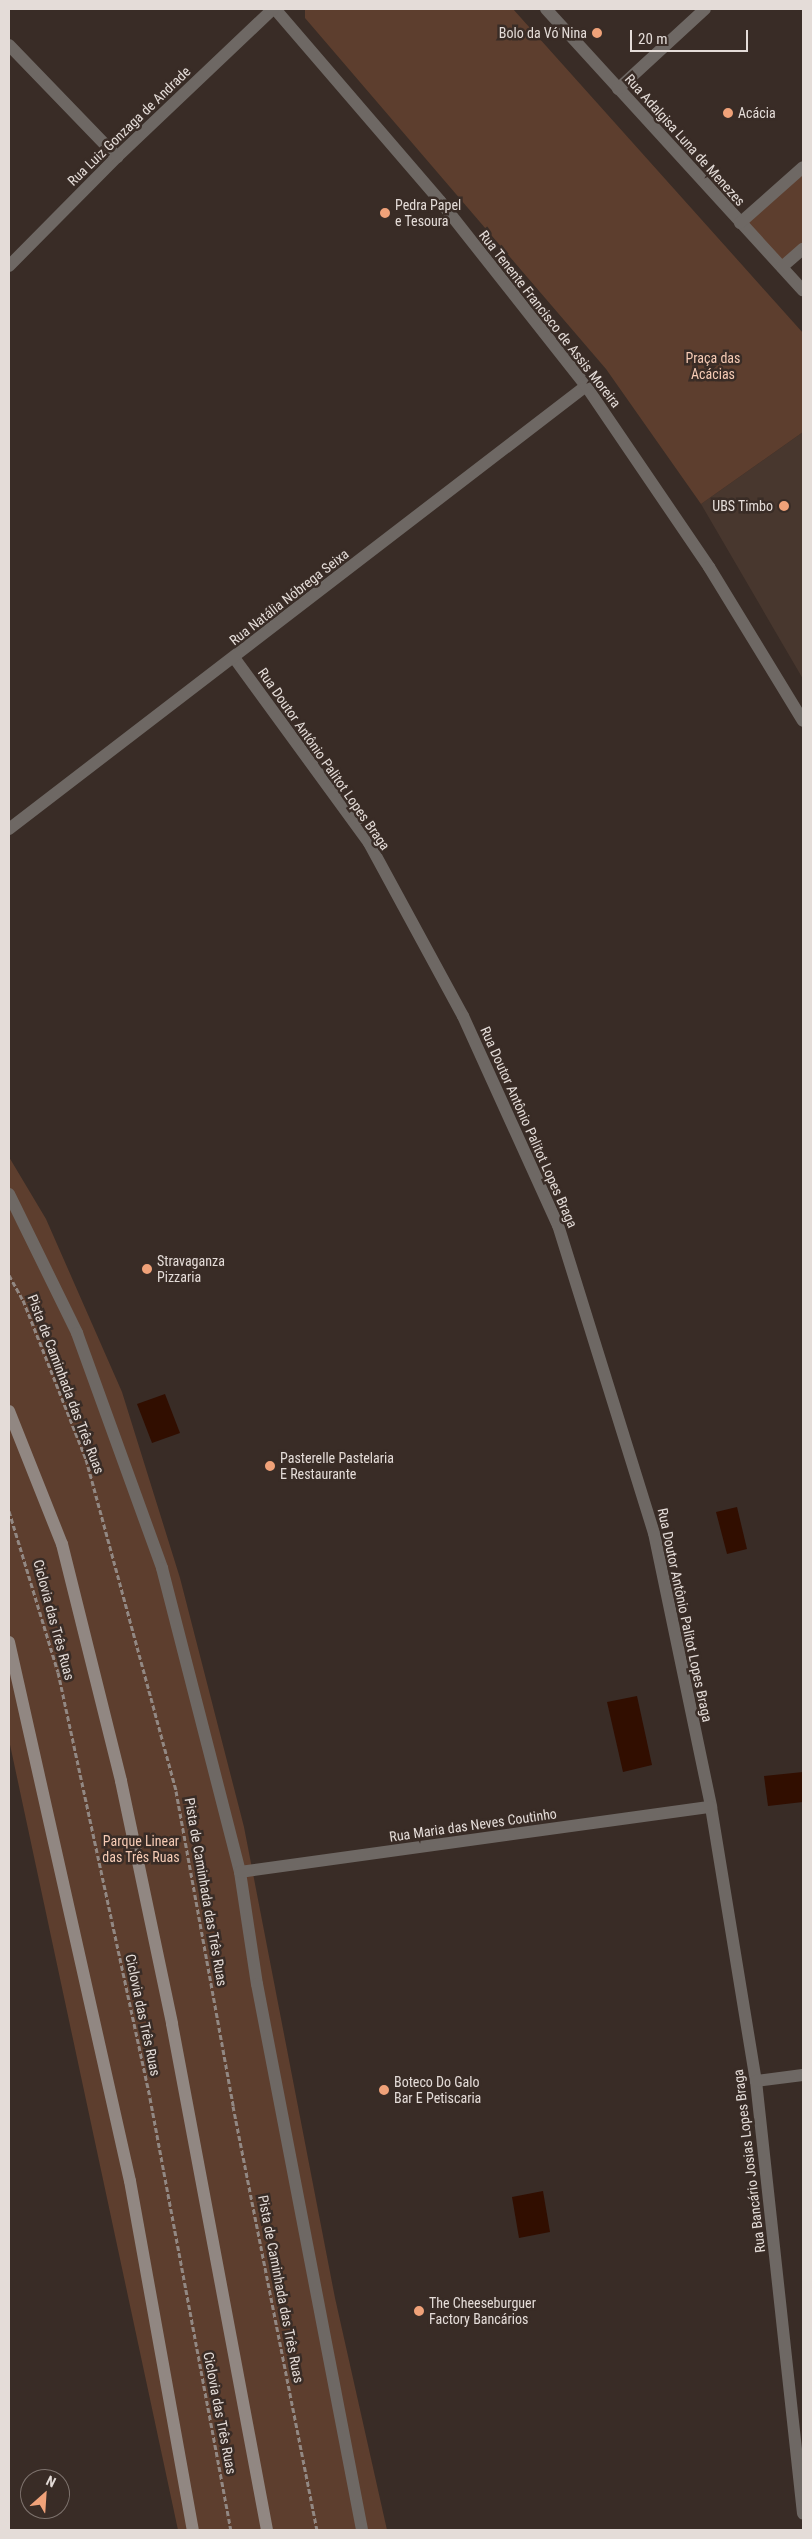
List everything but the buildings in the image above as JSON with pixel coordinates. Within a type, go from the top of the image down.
[{"type":"main road","points":[[9,1411],[62,1544],[121,1781],[172,2024],[267,2530]]},
{"type":"main road","points":[[9,1642],[130,2180],[192,2530]]},
{"type":"street","name":"Rua Luiz Gonzaga de Andrade","points":[[9,266],[117,157],[274,9]]},
{"type":"street","name":"Rua Tenente Francisco de Assis Moreira","points":[[274,9],[440,201],[586,386],[708,567],[803,721]]},
{"type":"street","name":"Rua Adalgisa Luna de Menezes","points":[[546,9],[803,290]]},
{"type":"street","points":[[618,89],[705,9]]},
{"type":"street","points":[[9,45],[117,157]]},
{"type":"street","points":[[740,223],[803,167]]},
{"type":"street","points":[[782,267],[803,249]]},
{"type":"street","name":"Rua Natália Nóbrega Seixa","points":[[9,829],[235,658],[586,386]]},
{"type":"street","name":"Rua Doutor Antônio Palitot Lopes Braga","points":[[235,658],[369,843],[463,1016],[558,1225],[654,1533],[711,1807]]},
{"type":"street","points":[[9,1194],[77,1333],[162,1568],[240,1872],[257,1984],[362,2530]]},
{"type":"street","name":"Rua Maria das Neves Coutinho","points":[[240,1872],[711,1807]]},
{"type":"street","name":"Rua Bancário Josias Lopes Braga","points":[[711,1807],[756,2081],[803,2513]]},
{"type":"street","points":[[756,2081],[803,2075]]},
{"type":"path","name":"Pista de Caminhada das Três Ruas","points":[[9,1275],[23,1300],[86,1459],[176,1791],[233,2106],[317,2530]]},
{"type":"path","name":"Ciclovia das Três Ruas","points":[[9,1511],[24,1552],[62,1691],[150,2098],[231,2530]]},
{"type":"shaded area","points":[[803,432],[803,679],[701,504]]},
{"type":"shaded area","points":[[165,1394],[180,1433],[152,1443],[137,1404]]},
{"type":"shaded area","points":[[737,1507],[747,1549],[727,1554],[716,1512]]},
{"type":"shaded area","points":[[637,1696],[652,1765],[623,1772],[607,1702]]},
{"type":"shaded area","points":[[803,1772],[803,1802],[768,1806],[764,1776]]},
{"type":"shaded area","points":[[543,2191],[550,2232],[519,2238],[512,2197]]},
{"type":"green space","name":"Praça das Acácias","points":[[305,9],[513,9],[803,333],[803,432],[701,504],[606,369],[305,18]]},
{"type":"green space","points":[[803,167],[803,249],[782,267],[740,223]]},
{"type":"green space","name":"Parque Linear das Três Ruas","points":[[9,1157],[46,1219],[122,1392],[180,1578],[244,1827],[335,2298],[387,2530],[178,2530],[9,1740]]},
{"type":"place","name":"Bolo da Vó Nina","points":[[597,33]]},
{"type":"place","name":"Acácia","points":[[728,113]]},
{"type":"place","name":"Pedra Papel e Tesoura","points":[[385,213]]},
{"type":"place","name":"UBS Timbo","points":[[784,506]]},
{"type":"place","name":"Stravaganza Pizzaria","points":[[147,1269]]},
{"type":"place","name":"Pasterelle Pastelaria E Restaurante","points":[[270,1466]]},
{"type":"place","name":"Boteco Do Galo Bar E Petiscaria","points":[[384,2090]]},
{"type":"place","name":"The Cheeseburguer Factory Bancários","points":[[419,2311]]}]
